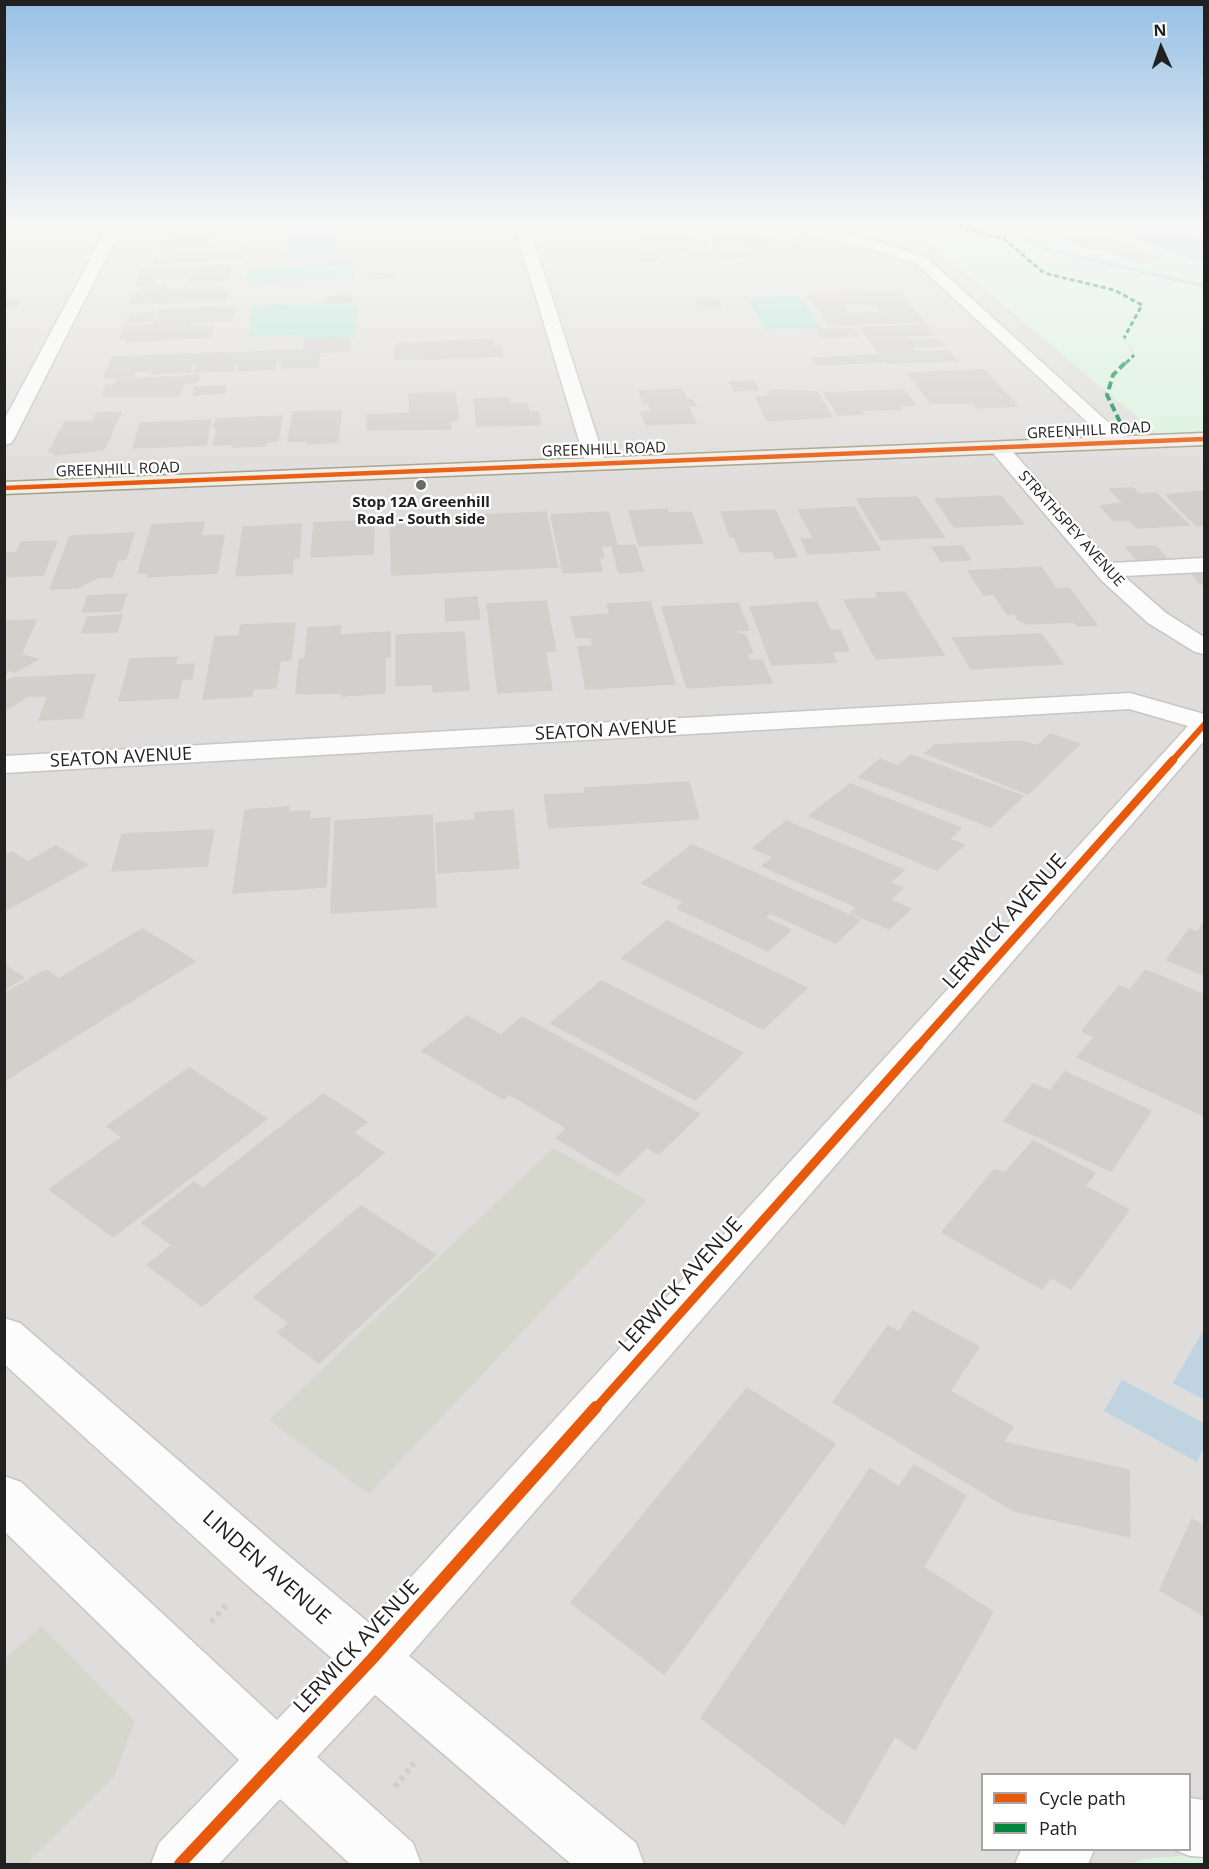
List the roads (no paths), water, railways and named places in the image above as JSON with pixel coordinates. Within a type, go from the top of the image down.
[{"type":"main road","name":"GREENHILL ROAD","points":[[4,488],[1204,439]]},
{"type":"street","points":[[4,439],[71,311]]},
{"type":"street","points":[[548,311],[596,464]]},
{"type":"street","points":[[977,311],[1121,442]]},
{"type":"street","name":"STRATHSPEY AVENUE","points":[[999,448],[1105,570],[1156,618],[1204,647]]},
{"type":"street","points":[[1105,570],[1204,565]]},
{"type":"street","name":"SEATON AVENUE","points":[[4,765],[1130,701],[1204,723]]},
{"type":"street","name":"LERWICK AVENUE","points":[[180,1864],[372,1659],[1204,723]]},
{"type":"street","name":"LINDEN AVENUE","points":[[4,1336],[264,1567],[615,1864]]},
{"type":"street","points":[[4,1498],[278,1759],[392,1864]]},
{"type":"street","points":[[1044,1864],[1064,1851]]},
{"type":"water","points":[[1204,1329],[1204,1400],[1173,1383]]},
{"type":"water","points":[[1122,1380],[1204,1423],[1204,1446],[1197,1462],[1104,1411]]},
{"type":"place","name":"Stop 12A Greenhill Road - South side","points":[[421,485]]}]
